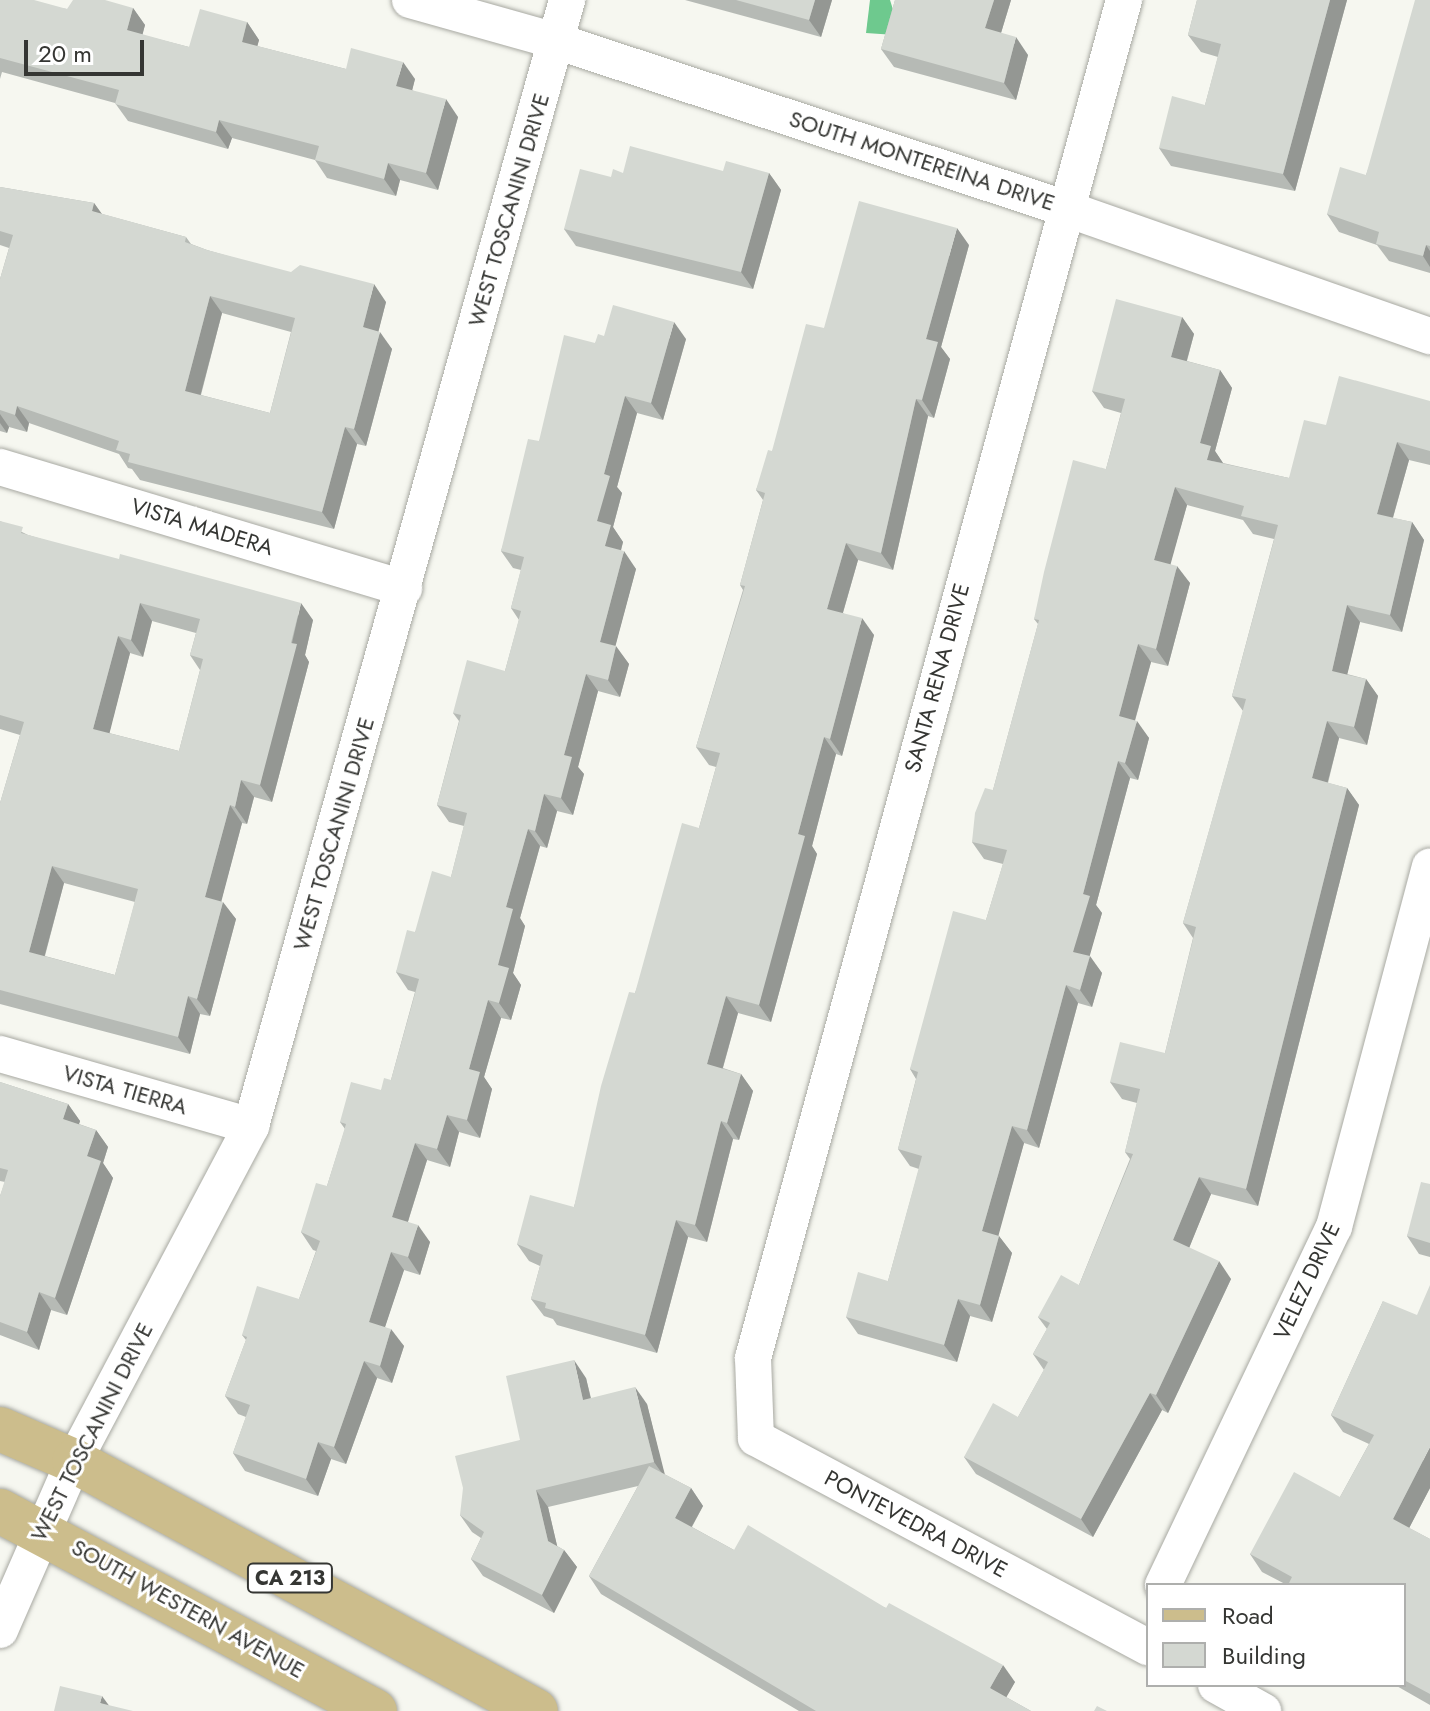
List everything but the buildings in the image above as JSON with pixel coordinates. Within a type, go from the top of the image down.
[{"type":"main road","name":"CA 213","points":[[0,1429],[74,1461],[536,1711]]},
{"type":"main road","name":"SOUTH WESTERN AVENUE","points":[[0,1511],[42,1529],[375,1711]]},
{"type":"street","name":"SOUTH MONTEREINA DRIVE","points":[[410,0],[556,41],[1064,208],[1430,336]]},
{"type":"street","name":"WEST TOSCANINI DRIVE","points":[[0,1630],[74,1461],[251,1126],[567,0]]},
{"type":"street","name":"SANTA RENA DRIVE","points":[[753,1358],[1064,208],[1124,0]]},
{"type":"street","name":"VISTA MADERA","points":[[0,467],[404,588]]},
{"type":"street","name":"VELEZ DRIVE","points":[[1164,1583],[1334,1227],[1430,867]]},
{"type":"street","name":"VISTA TIERRA","points":[[0,1054],[251,1126]]},
{"type":"street","name":"PONTEVEDRA DRIVE","points":[[753,1358],[756,1438],[1144,1635]]},
{"type":"street","points":[[1220,1687],[1263,1711]]},
{"type":"shaded area","points":[[870,0],[890,0],[898,26],[895,35],[866,33]]}]
